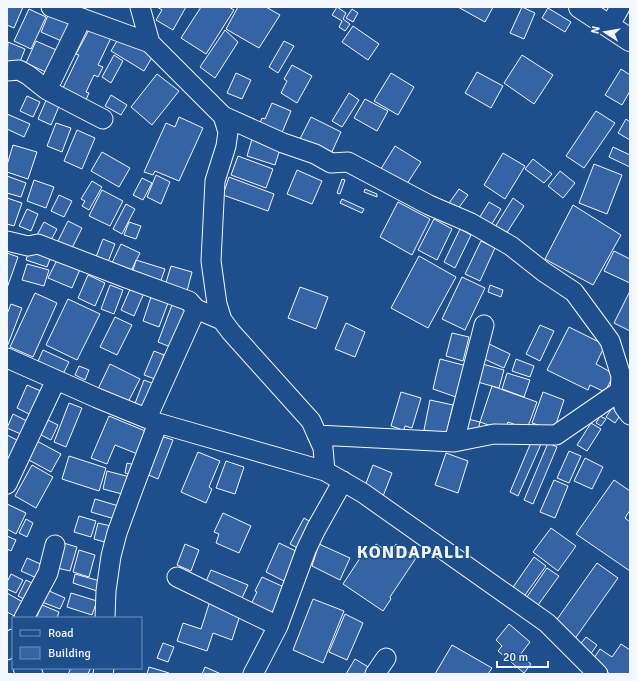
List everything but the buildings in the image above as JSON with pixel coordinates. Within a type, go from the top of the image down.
[{"type":"main road","points":[[580,7],[630,40]]},
{"type":"street","points":[[50,7],[150,43],[223,116],[283,143],[315,154],[331,163],[348,162],[429,205],[471,223],[511,246],[544,272],[574,292],[610,341],[621,376],[620,391],[624,407],[630,414]]},
{"type":"street","points":[[140,7],[150,43]]},
{"type":"street","points":[[609,27],[620,7]]},
{"type":"street","points":[[47,90],[82,18]]},
{"type":"street","points":[[7,71],[19,70],[28,74],[47,90],[103,119]]},
{"type":"street","points":[[223,116],[228,132],[226,146],[215,181],[211,261],[217,304],[222,320],[231,332],[312,421],[323,448],[325,471]]},
{"type":"street","points":[[7,241],[28,246],[38,244],[98,268],[189,301],[196,309],[222,320]]},
{"type":"street","points":[[104,617],[111,556],[152,420],[196,309]]},
{"type":"street","points":[[454,442],[484,325]]},
{"type":"street","points":[[9,365],[56,380],[152,420],[325,471],[363,493],[547,623],[598,674]]},
{"type":"street","points":[[317,435],[454,442],[494,434],[556,435],[620,391],[630,375]]},
{"type":"street","points":[[7,484],[56,380]]},
{"type":"street","points":[[253,674],[278,626],[306,550],[316,529],[343,482]]},
{"type":"street","points":[[25,617],[48,573],[55,545]]},
{"type":"street","points":[[177,577],[278,626]]},
{"type":"street","points":[[7,650],[12,641]]},
{"type":"street","points":[[375,674],[386,658]]},
{"type":"district","name":"KONDAPALLI","points":[[414,552]]}]
